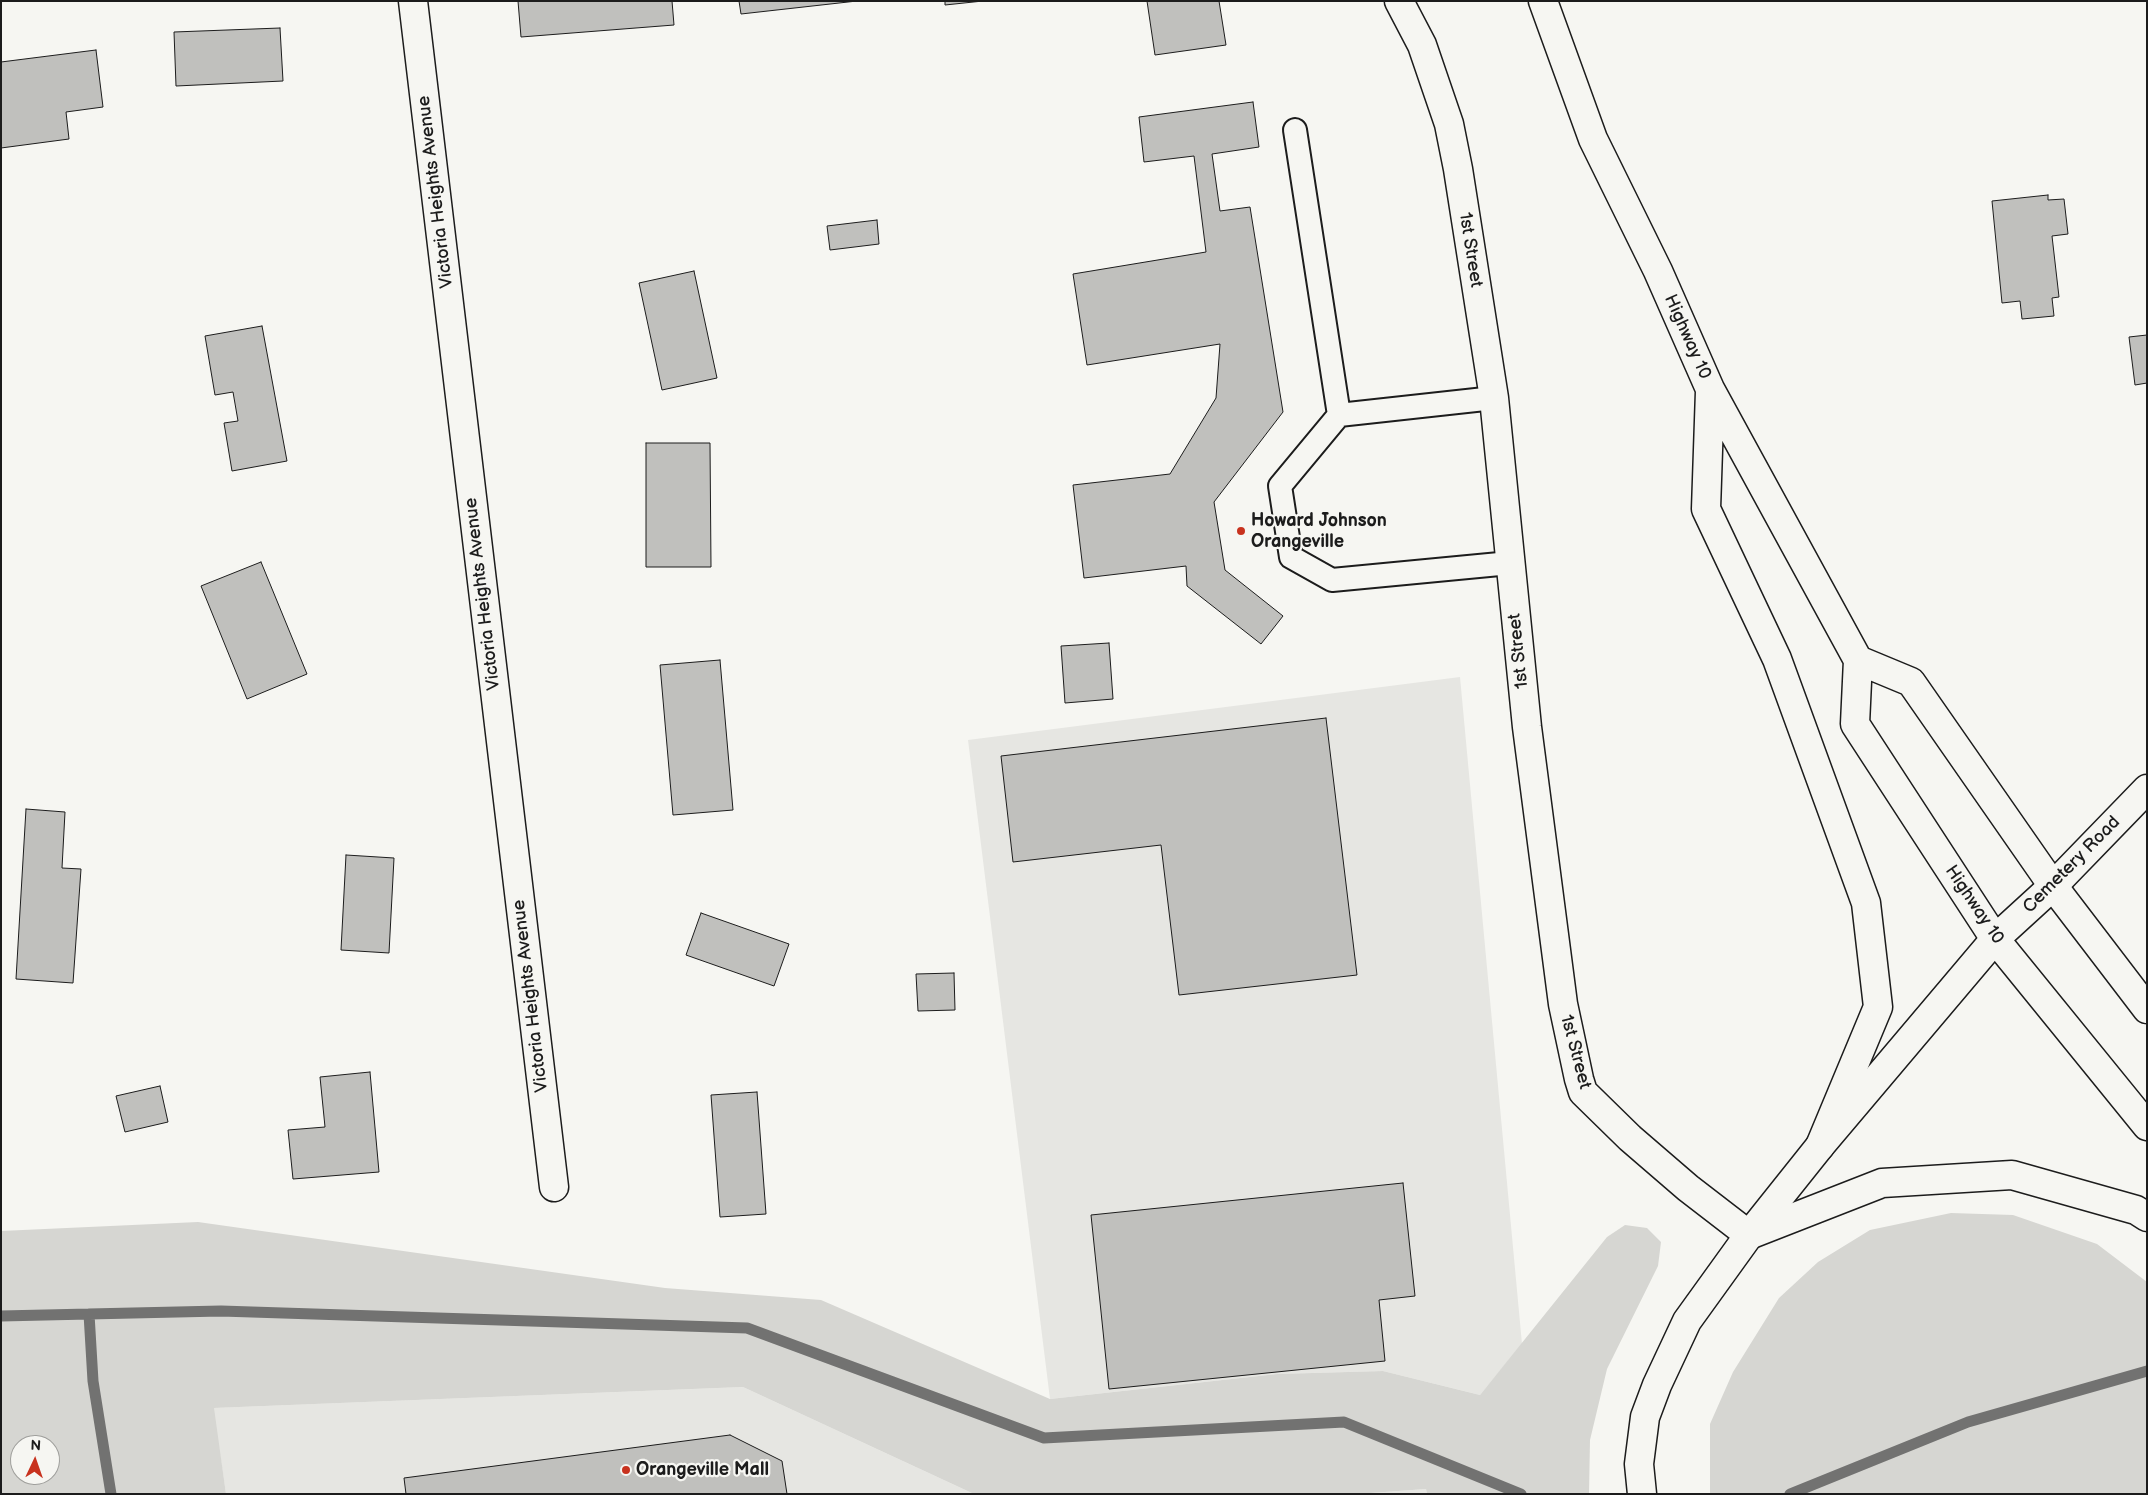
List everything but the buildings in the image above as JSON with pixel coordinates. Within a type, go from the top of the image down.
[{"type":"main road","name":"Victoria Heights Avenue","points":[[413,1],[554,1187]]},
{"type":"main road","name":"1st Street","points":[[1399,1],[1422,45],[1449,124],[1494,398],[1527,727],[1563,1004],[1583,1092],[1630,1138],[1688,1188],[1749,1236]]},
{"type":"main road","name":"Highway 10","points":[[1543,1],[1593,139],[1658,272],[1710,389],[1858,660],[1854,724],[1996,939],[2147,1126]]},
{"type":"main road","points":[[1710,389],[1706,509],[1777,659],[1866,903],[1878,1007],[1820,1146]]},
{"type":"main road","points":[[1858,660],[1911,682],[2053,886],[2147,1009]]},
{"type":"main road","name":"Cemetery Road","points":[[1996,939],[2053,886],[2147,789]]},
{"type":"main road","points":[[1642,1494],[1638,1464],[1645,1417],[1657,1385],[1687,1321],[1749,1236],[1820,1146],[1996,939]]},
{"type":"main road","points":[[1749,1236],[1882,1183],[2012,1175],[2136,1210],[2147,1217]]},
{"type":"lane","points":[[1295,130],[1339,415]]},
{"type":"lane","points":[[1494,398],[1339,415],[1280,486],[1291,557],[1332,580],[1510,563]]},
{"type":"shaded area","points":[[1460,677],[1522,1344],[1480,1395],[1383,1371],[1277,1374],[1050,1399],[968,740]]},
{"type":"shaded area","points":[[1951,1213],[2013,1215],[2097,1244],[2147,1282],[2147,1494],[1710,1494],[1710,1424],[1733,1372],[1779,1298],[1818,1262],[1870,1230]]},
{"type":"shaded area","points":[[198,1222],[665,1288],[821,1300],[1050,1399],[1277,1374],[1383,1371],[1480,1395],[1607,1237],[1625,1225],[1647,1228],[1661,1242],[1658,1266],[1607,1369],[1590,1440],[1589,1494],[1427,1494],[1426,1489],[1357,1494],[974,1494],[743,1387],[214,1408],[226,1494],[1,1494],[1,1231]]},
{"type":"shaded area","points":[[743,1387],[974,1494],[226,1494],[213,1408]]},
{"type":"shaded area","points":[[1426,1489],[1427,1494],[1357,1494]]},
{"type":"waterway","points":[[1,1316],[221,1311],[747,1328],[1044,1438],[1344,1422],[1521,1494]]},
{"type":"waterway","points":[[89,1314],[93,1381],[111,1494]]},
{"type":"waterway","points":[[1790,1494],[1968,1422],[2147,1371]]},
{"type":"place","name":"Howard Johnson Orangeville","points":[[1241,531]]},
{"type":"place","name":"Orangeville Mall","points":[[626,1470]]}]
